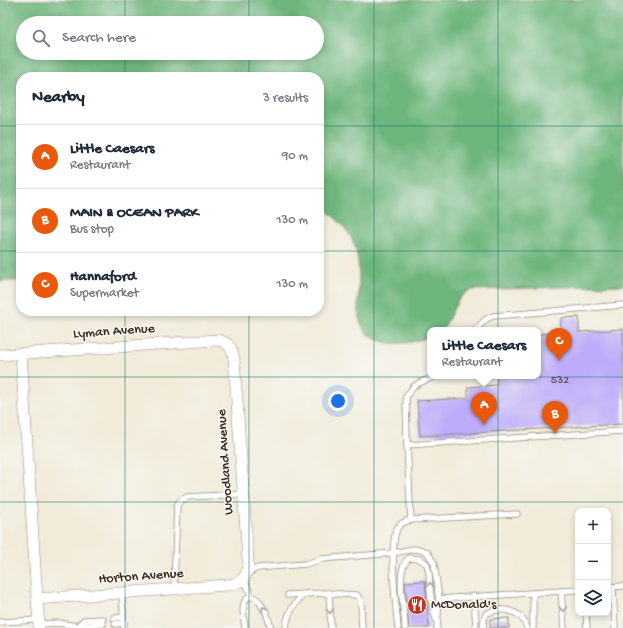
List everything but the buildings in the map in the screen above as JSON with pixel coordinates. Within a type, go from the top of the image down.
[{"type":"street","name":"Lyman Avenue","points":[[0,355],[212,341],[229,344]]},
{"type":"street","name":"Woodland Avenue","points":[[229,344],[234,359],[244,494],[248,560],[246,576]]},
{"type":"street","points":[[21,354],[39,624]]},
{"type":"street","name":"Horton Avenue","points":[[37,599],[234,585],[246,576]]},
{"type":"lane","points":[[478,327],[482,322],[493,316],[623,305]]},
{"type":"lane","points":[[411,520],[406,397],[413,387],[429,379]]},
{"type":"lane","points":[[407,445],[623,431]]},
{"type":"lane","points":[[174,589],[177,505],[180,501],[187,497],[244,494]]},
{"type":"lane","points":[[398,628],[393,563],[395,533],[397,528],[405,521],[411,520],[517,514]]},
{"type":"lane","points":[[271,628],[263,606],[258,600],[251,596],[246,576],[258,568],[305,564],[322,559],[393,553],[413,549],[427,552],[434,563],[439,599],[437,626]]},
{"type":"lane","points":[[405,628],[402,574],[404,564],[412,558],[425,561],[428,566],[431,600],[437,626]]},
{"type":"lane","points":[[615,628],[611,587],[623,586]]},
{"type":"lane","points":[[439,599],[575,590]]},
{"type":"lane","points":[[561,591],[564,628]]},
{"type":"lane","points":[[114,621],[124,623],[122,593]]},
{"type":"lane","points":[[329,593],[331,628]]},
{"type":"lane","points":[[288,595],[329,593],[357,595],[361,603],[362,628]]},
{"type":"lane","points":[[533,593],[533,628]]},
{"type":"lane","points":[[286,628],[293,608],[304,594]]},
{"type":"lane","points":[[245,628],[243,604],[244,600],[251,596]]},
{"type":"lane","points":[[474,596],[476,628]]},
{"type":"lane","points":[[483,628],[486,614],[498,610],[510,611],[519,614],[525,622],[527,628]]},
{"type":"lane","points":[[586,616],[587,628]]},
{"type":"lane","points":[[0,622],[39,624],[59,623],[67,626],[78,627],[103,621]]},
{"type":"green space","points":[[0,0],[623,0],[623,285],[471,290],[462,296],[458,301],[444,327],[427,327],[427,337],[408,343],[386,342],[376,339],[361,325],[358,313],[359,269],[354,244],[344,227],[324,208],[324,72],[16,72],[16,281],[0,281]]},
{"type":"place","name":"Hannaford","points":[[559,361]]},
{"type":"place","name":"Little Caesars","points":[[484,425]]},
{"type":"place","name":"MAIN & OCEAN PARK","points":[[555,434]]},
{"type":"place","name":"McDonald's","points":[[417,605]]}]
